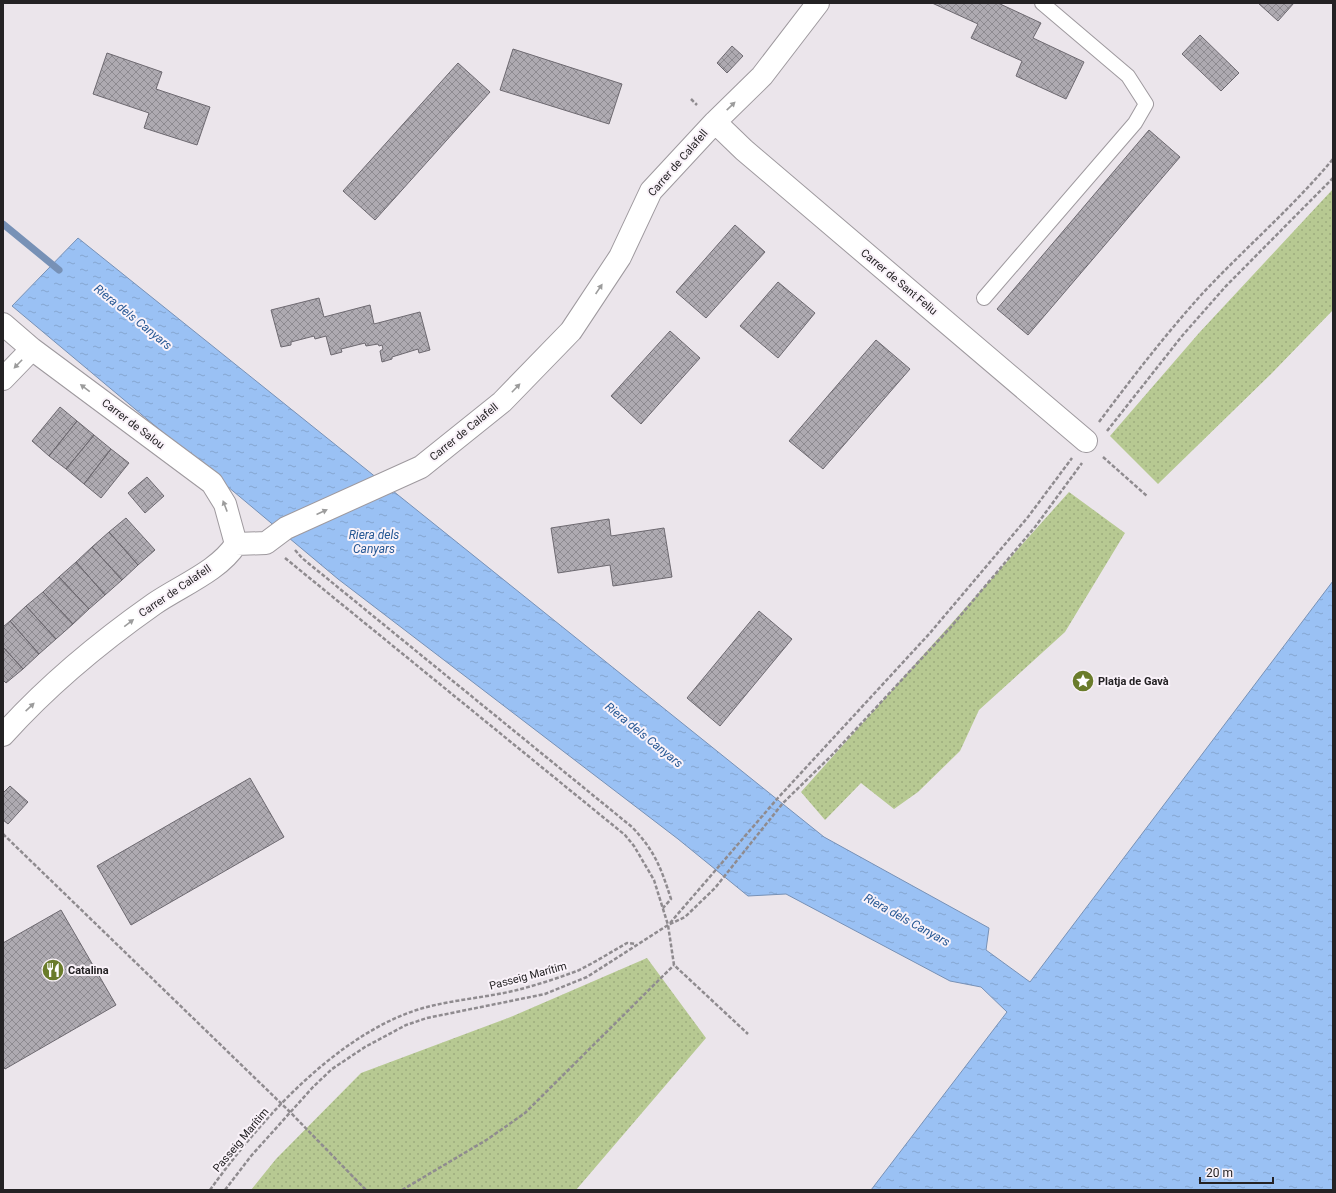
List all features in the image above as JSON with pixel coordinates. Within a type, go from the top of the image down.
[{"type":"street","name":"Carrer de Calafell","points":[[3,735],[17,720],[83,659],[154,604],[230,554],[236,544],[278,534],[421,467],[502,402],[571,332],[620,257],[651,191],[715,122],[762,76],[818,3]]},
{"type":"street","name":"Carrer de Sant Feliu","points":[[715,122],[744,150],[1090,445]]},
{"type":"street","name":"Carrer de Salou","points":[[3,324],[32,349],[212,483],[225,504],[236,544]]},
{"type":"street","points":[[3,379],[32,349]]},
{"type":"lane","points":[[984,298],[1135,123],[1146,104],[1128,76],[1042,3]]},
{"type":"path","points":[[636,944],[685,917],[714,888],[783,803],[831,756],[950,628],[1035,527],[1137,371],[1173,327],[1203,294],[1309,186],[1333,159]]},
{"type":"path","points":[[668,925],[777,798],[930,633],[1226,286],[1333,178]]},
{"type":"path","points":[[1090,445],[1148,496]]},
{"type":"path","points":[[278,534],[625,835],[648,868],[654,880],[668,925],[674,965],[748,1034]]},
{"type":"path","points":[[278,534],[302,558],[632,827],[647,845],[661,867],[671,899],[663,909]]},
{"type":"path","points":[[3,834],[282,1104],[366,1190]]},
{"type":"path","name":"Passeig Marítim","points":[[210,1190],[255,1134],[300,1085],[332,1056],[350,1043],[394,1019],[429,1007],[536,984],[578,970],[627,943],[636,944]]},
{"type":"path","name":"Passeig Marítim","points":[[225,1190],[290,1112],[332,1069],[365,1047],[406,1025],[444,1013],[545,994],[587,977],[636,944]]},
{"type":"path","points":[[402,1190],[488,1139],[525,1113],[674,965]]},
{"type":"green space","points":[[1333,189],[1333,310],[1272,373],[1158,484],[1110,436],[1199,333]]},
{"type":"green space","points":[[1069,492],[1125,533],[1065,632],[979,710],[960,751],[918,792],[894,809],[861,783],[825,820],[801,792]]},
{"type":"green space","points":[[647,958],[706,1038],[576,1190],[251,1190],[276,1159],[361,1073],[513,1016]]},
{"type":"water","points":[[78,238],[824,837],[989,928],[986,950],[1030,982],[1333,581],[1333,1190],[871,1190],[1007,1012],[981,987],[950,981],[786,894],[748,896],[678,839],[338,579],[12,306]]},
{"type":"building","points":[[932,3],[998,3],[1041,23],[1033,38],[1084,62],[1066,99],[1016,76],[1022,61],[971,38],[978,24]]},
{"type":"building","points":[[1258,3],[1294,3],[1278,21]]},
{"type":"building","points":[[1200,35],[1239,73],[1221,91],[1182,54]]},
{"type":"building","points":[[732,46],[743,56],[727,73],[717,63]]},
{"type":"building","points":[[513,49],[622,84],[609,124],[500,90]]},
{"type":"building","points":[[107,53],[162,72],[156,89],[210,107],[197,145],[144,128],[149,113],[93,94]]},
{"type":"building","points":[[458,63],[490,92],[375,220],[343,191]]},
{"type":"building","points":[[1149,130],[1180,157],[1028,335],[997,309]]},
{"type":"building","points":[[735,225],[765,252],[706,318],[676,292]]},
{"type":"building","points":[[778,282],[815,313],[778,358],[740,326]]},
{"type":"building","points":[[319,298],[324,317],[370,305],[374,324],[420,312],[430,350],[419,353],[418,349],[392,357],[392,359],[382,362],[380,351],[383,349],[382,345],[379,346],[378,344],[366,346],[365,343],[341,349],[342,352],[331,355],[326,336],[315,339],[314,336],[291,342],[291,345],[281,347],[271,310]]},
{"type":"building","points":[[670,331],[700,358],[641,424],[611,396]]},
{"type":"building","points":[[876,340],[910,369],[823,469],[789,441]]},
{"type":"building","points":[[60,407],[77,421],[49,456],[32,441]]},
{"type":"building","points":[[77,421],[94,435],[66,469],[49,456]]},
{"type":"building","points":[[94,435],[111,449],[84,484],[66,469]]},
{"type":"building","points":[[111,449],[129,463],[101,498],[84,484]]},
{"type":"building","points":[[147,477],[164,496],[145,513],[128,493]]},
{"type":"building","points":[[126,518],[155,550],[138,565],[109,532]]},
{"type":"building","points":[[609,519],[611,536],[664,528],[672,577],[613,586],[610,565],[558,573],[551,528]]},
{"type":"building","points":[[109,532],[138,565],[122,580],[92,547]]},
{"type":"building","points":[[92,547],[122,580],[105,595],[76,562]]},
{"type":"building","points":[[76,562],[105,595],[89,609],[59,577]]},
{"type":"building","points":[[59,577],[89,609],[73,624],[43,592]]},
{"type":"building","points":[[43,592],[73,624],[56,639],[26,606]]},
{"type":"building","points":[[26,606],[56,639],[39,654],[10,621]]},
{"type":"building","points":[[759,611],[792,639],[720,726],[687,698]]},
{"type":"building","points":[[10,621],[39,654],[23,669],[3,647],[3,627]]},
{"type":"building","points":[[3,647],[23,669],[6,683],[3,680]]},
{"type":"building","points":[[250,778],[284,837],[131,925],[97,866]]},
{"type":"building","points":[[10,786],[28,802],[8,824],[3,820],[3,793]]},
{"type":"building","points":[[61,910],[116,1005],[5,1069],[3,1066],[3,943]]},
{"type":"waterway","name":"Riera dels Canyars","points":[[3,224],[59,270]]},
{"type":"place","name":"Platja de Gavà","points":[[1083,681]]},
{"type":"place","name":"Catalina","points":[[53,970]]}]
